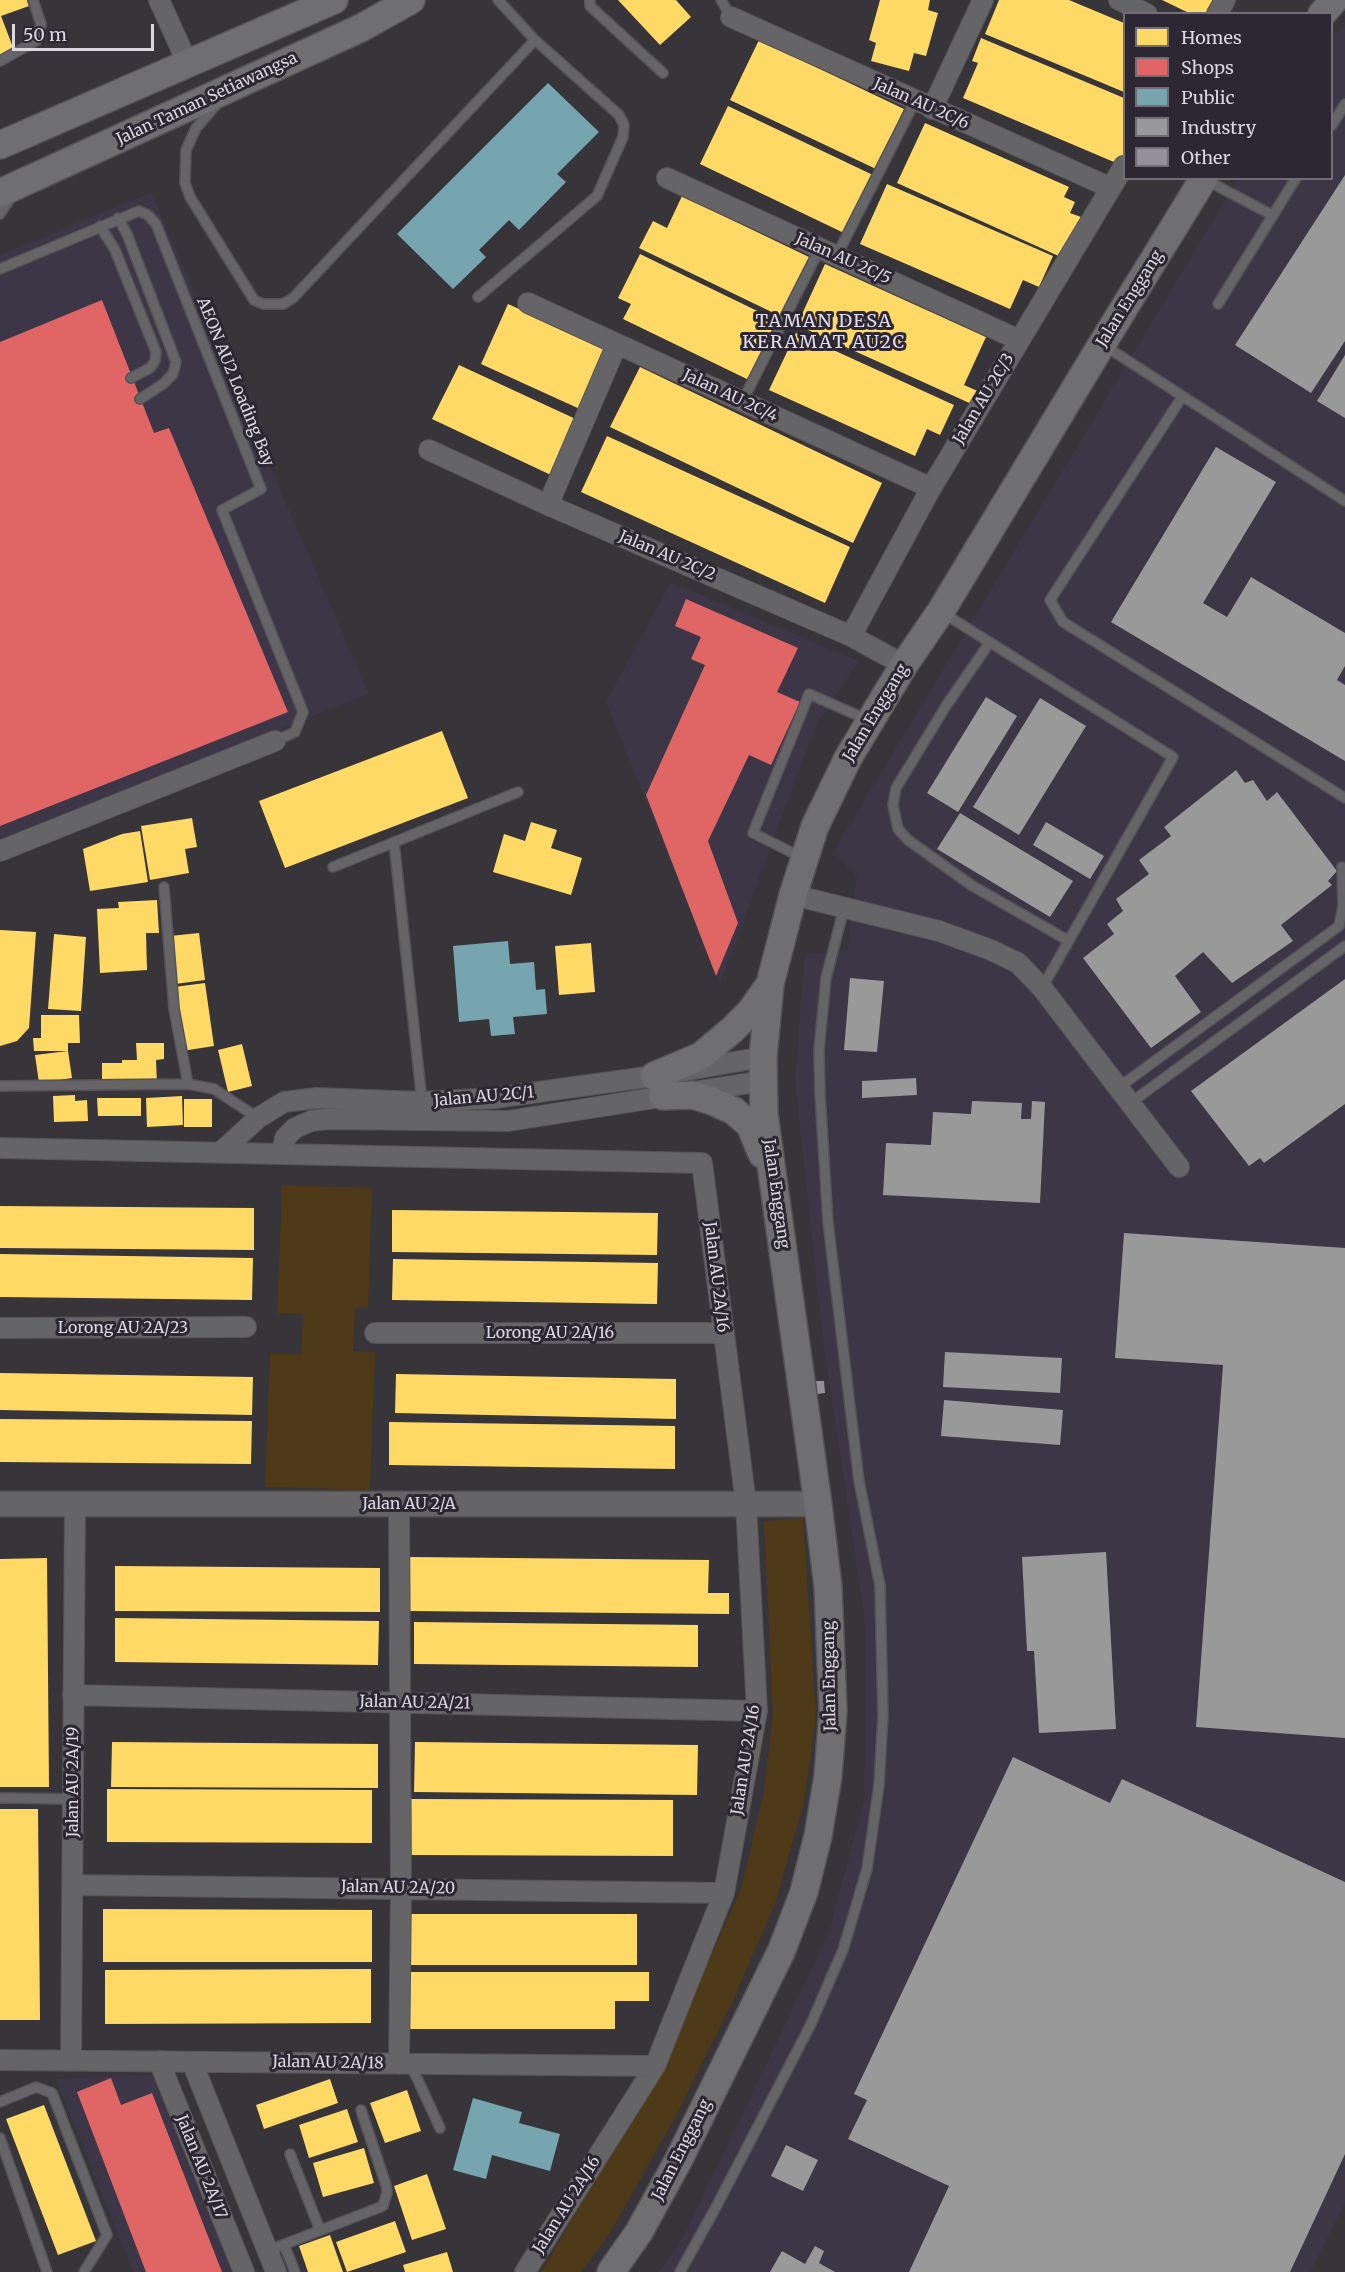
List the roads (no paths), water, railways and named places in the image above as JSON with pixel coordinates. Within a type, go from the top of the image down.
[{"type":"main road","points":[[0,145],[334,0]]},
{"type":"main road","name":"Jalan Taman Setiawangsa","points":[[10,189],[361,28],[411,0]]},
{"type":"main road","points":[[1324,12],[1334,0]]},
{"type":"main road","name":"Jalan Enggang","points":[[611,2272],[639,2232],[678,2162],[781,1952],[804,1892],[818,1836],[828,1776],[833,1711],[828,1587],[776,1186],[764,1114],[763,1069],[770,984],[793,895],[815,826],[848,758],[904,665],[941,611],[1203,180]]},
{"type":"main road","points":[[658,1086],[701,1056],[732,1030],[751,1011],[770,984]]},
{"type":"main road","points":[[658,1086],[712,1101],[734,1111],[750,1125],[776,1186]]},
{"type":"street","points":[[159,0],[188,64]]},
{"type":"street","points":[[924,105],[983,0]]},
{"type":"street","points":[[1119,0],[1143,12]]},
{"type":"street","name":"Jalan AU 2C/6","points":[[730,17],[1112,188]]},
{"type":"street","name":"Jalan AU 2C/3","points":[[851,636],[931,488],[1123,169]]},
{"type":"street","name":"Jalan AU 2C/5","points":[[667,178],[1019,340]]},
{"type":"street","name":"Jalan AU 2C/4","points":[[528,303],[931,488]]},
{"type":"street","points":[[548,505],[617,344]]},
{"type":"street","name":"Jalan AU 2C/2","points":[[429,450],[548,505],[851,636],[904,665]]},
{"type":"street","points":[[0,851],[274,741]]},
{"type":"street","points":[[793,895],[939,931],[991,950],[1018,963],[1042,988],[1179,1167]]},
{"type":"street","name":"Jalan AU 2C/1","points":[[282,1153],[285,1138],[295,1128],[311,1121],[423,1111],[495,1098],[658,1086],[763,1069]]},
{"type":"street","name":"Jalan AU 2C/1","points":[[221,1152],[258,1118],[284,1102],[317,1098],[423,1111]]},
{"type":"street","points":[[0,1148],[282,1153]]},
{"type":"street","name":"Jalan AU 2A/16","points":[[282,1153],[702,1162],[746,1504],[757,1711],[724,1893],[655,2066],[525,2272]]},
{"type":"street","name":"Lorong AU 2A/23","points":[[0,1328],[246,1328]]},
{"type":"street","name":"Lorong AU 2A/16","points":[[375,1333],[724,1334]]},
{"type":"street","name":"Jalan AU 2/A","points":[[0,1504],[818,1504]]},
{"type":"street","name":"Jalan AU 2A/19","points":[[71,2060],[75,1504]]},
{"type":"street","points":[[399,1504],[404,2064]]},
{"type":"street","name":"Jalan AU 2A/21","points":[[73,1695],[757,1711]]},
{"type":"street","name":"Jalan AU 2A/20","points":[[72,1885],[401,1887],[724,1893]]},
{"type":"street","name":"Jalan AU 2A/18","points":[[0,2060],[655,2066]]},
{"type":"street","name":"Jalan AU 2A/17","points":[[159,2061],[244,2272]]},
{"type":"street","name":"Jalan AU 2A/17","points":[[192,2062],[275,2248],[276,2272]]},
{"type":"lane","points":[[0,61],[36,41],[41,24],[33,0]]},
{"type":"lane","points":[[478,297],[597,196],[623,137],[624,125],[619,115],[535,40],[498,0]]},
{"type":"lane","points":[[590,0],[590,6],[663,74]]},
{"type":"lane","points":[[721,0],[730,17]]},
{"type":"lane","points":[[230,89],[196,128],[186,150],[185,183],[190,197],[255,300],[263,304],[284,304],[293,298],[535,40]]},
{"type":"lane","points":[[1333,123],[1345,104]]},
{"type":"lane","points":[[742,402],[828,252],[924,105]]},
{"type":"lane","points":[[1206,180],[1272,215]]},
{"type":"lane","points":[[1218,304],[1295,180]]},
{"type":"lane","points":[[0,214],[10,189]]},
{"type":"lane","name":"AEON AU2 Loading Bay","points":[[118,218],[139,211],[148,215],[156,224],[261,489],[222,510],[303,712],[295,732],[274,741]]},
{"type":"lane","points":[[0,258],[3,268],[118,218],[127,234],[176,362],[172,374],[163,384],[140,399]]},
{"type":"lane","points":[[100,226],[115,250],[156,352],[155,361],[150,368],[132,378]]},
{"type":"lane","points":[[1102,344],[1345,501]]},
{"type":"lane","points":[[1182,397],[1050,600],[1063,622],[1345,798]]},
{"type":"lane","points":[[941,611],[1173,757],[1042,988]]},
{"type":"lane","points":[[990,642],[946,706],[896,788],[893,805],[896,822],[898,829],[908,840],[971,885],[1069,941]]},
{"type":"lane","points":[[805,858],[753,833],[809,694],[870,721]]},
{"type":"lane","points":[[333,867],[518,792]]},
{"type":"lane","points":[[394,842],[423,1111]]},
{"type":"lane","points":[[1124,1096],[1339,927],[1343,906],[1342,867]]},
{"type":"lane","points":[[164,887],[174,1009],[188,1084]]},
{"type":"lane","points":[[680,2272],[716,2209],[810,2026],[843,1950],[867,1869],[879,1785],[883,1715],[880,1586],[859,1481],[828,1222],[820,1094],[819,1050],[826,978],[844,908]]},
{"type":"lane","points":[[1124,1096],[1345,946]]},
{"type":"lane","points":[[0,1086],[188,1084],[214,1089],[258,1118]]},
{"type":"lane","points":[[0,1798],[73,1799]]},
{"type":"lane","points":[[404,2064],[440,2128]]},
{"type":"lane","points":[[0,2102],[36,2087],[52,2093],[107,2235],[84,2272]]},
{"type":"lane","points":[[294,2272],[275,2248],[383,2206],[387,2192],[386,2185],[361,2110]]},
{"type":"lane","points":[[0,2138],[47,2272]]},
{"type":"lane","points":[[290,2154],[320,2230]]},
{"type":"district","name":"TAMAN DESA KERAMAT AU2C","points":[[824,332]]}]
